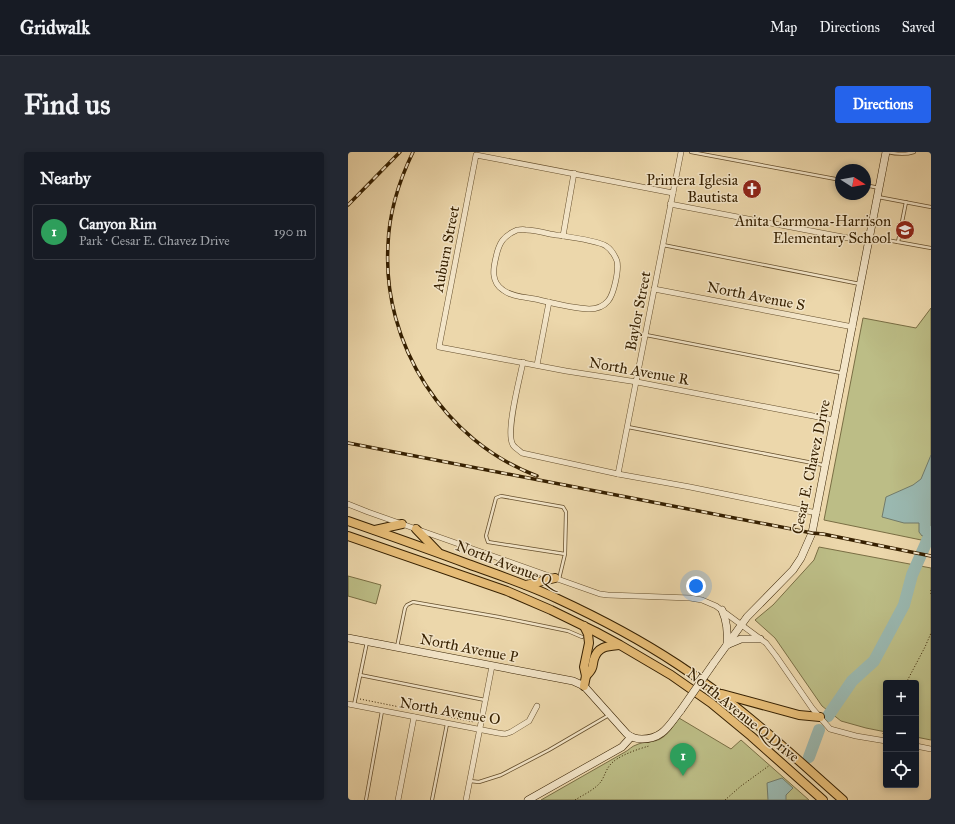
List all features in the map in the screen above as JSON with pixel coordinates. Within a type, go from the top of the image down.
[{"type":"main road","name":"North Avenue Q","points":[[348,521],[526,585],[601,619],[644,644]]},
{"type":"main road","points":[[375,530],[402,524]]},
{"type":"main road","points":[[416,529],[440,554]]},
{"type":"main road","name":"North Avenue Q","points":[[348,536],[507,591],[551,610],[620,645]]},
{"type":"main road","points":[[526,585],[557,579]]},
{"type":"main road","points":[[584,626],[588,634],[589,643],[584,667],[586,676],[584,686]]},
{"type":"main road","name":"North Avenue Q Drive","points":[[644,644],[679,665],[718,693],[730,699],[800,715],[820,717]]},
{"type":"main road","points":[[586,676],[592,669],[596,653],[601,648],[612,645],[620,645]]},
{"type":"main road","name":"North Avenue Q Drive","points":[[620,645],[671,675],[711,703],[751,736],[823,800]]},
{"type":"main road","name":"North Avenue Q Drive","points":[[730,699],[843,800]]},
{"type":"street","name":"Baylor Street","points":[[618,474],[681,152]]},
{"type":"street","name":"Cesar E. Chavez Drive","points":[[631,737],[648,739],[658,735],[667,728],[747,617],[793,570],[801,558],[812,533],[887,152]]},
{"type":"street","name":"Auburn Street","points":[[439,347],[476,155],[574,173]]},
{"type":"street","points":[[563,236],[574,173],[673,193]]},
{"type":"street","points":[[670,204],[870,240]]},
{"type":"street","points":[[517,230],[526,230],[597,242],[606,246],[612,252],[617,261],[617,267],[616,279],[608,302],[599,308],[590,309],[549,302],[515,295],[502,290],[496,283],[493,270],[498,249],[501,241],[509,233],[517,230]]},
{"type":"street","name":"North Avenue S","points":[[654,289],[852,327]]},
{"type":"street","points":[[537,365],[549,302]]},
{"type":"street","name":"North Avenue R","points":[[439,347],[566,371],[636,382],[834,420]]},
{"type":"street","points":[[523,362],[511,422],[511,435],[514,446],[522,453],[618,474],[817,513]]},
{"type":"street","points":[[348,504],[600,594],[690,598],[702,600],[716,606],[766,643],[812,708],[830,729],[883,741]]},
{"type":"street","points":[[722,610],[728,627],[727,645]]},
{"type":"street","name":"North Avenue P","points":[[348,638],[573,681],[584,686]]},
{"type":"street","points":[[727,645],[741,639],[760,639]]},
{"type":"street","points":[[466,800],[492,666]]},
{"type":"street","points":[[528,800],[622,747],[631,737],[584,686]]},
{"type":"street","name":"North Avenue O","points":[[350,706],[505,734],[529,721],[537,706]]},
{"type":"street","points":[[398,800],[414,717]]},
{"type":"street","points":[[919,747],[931,749]]},
{"type":"lane","points":[[691,152],[835,179]]},
{"type":"lane","points":[[887,152],[896,154],[914,152]]},
{"type":"lane","points":[[871,186],[880,188]]},
{"type":"lane","points":[[878,197],[931,207]]},
{"type":"lane","points":[[898,242],[906,202]]},
{"type":"lane","points":[[870,240],[898,242],[931,248]]},
{"type":"lane","points":[[663,245],[861,284]]},
{"type":"lane","points":[[645,335],[844,374]]},
{"type":"lane","points":[[628,427],[826,466]]},
{"type":"lane","points":[[557,579],[565,554],[566,512],[563,507],[501,496],[496,498],[486,536],[488,542],[565,554]]},
{"type":"lane","points":[[397,648],[405,608],[407,604],[413,602],[568,631],[582,638]]},
{"type":"lane","points":[[350,706],[360,675],[367,642]]},
{"type":"lane","points":[[360,675],[485,700]]},
{"type":"lane","points":[[366,800],[382,711]]},
{"type":"lane","points":[[470,781],[479,782],[501,775],[549,750],[610,715]]},
{"type":"lane","points":[[432,800],[447,723]]},
{"type":"path","points":[[908,680],[931,633]]},
{"type":"path","points":[[360,699],[475,722]]},
{"type":"path","points":[[575,800],[600,783],[609,766],[613,762],[637,749],[652,745]]},
{"type":"path","points":[[725,800],[752,778],[778,760]]},
{"type":"green space","points":[[931,308],[931,542],[824,520],[863,318],[916,328]]},
{"type":"green space","points":[[819,547],[931,568],[931,740],[919,738],[919,680],[883,680],[883,731],[841,721],[822,706],[775,638],[755,620],[773,605],[814,560]]},
{"type":"green space","points":[[348,576],[381,585],[376,604],[348,596]]},
{"type":"green space","points":[[679,718],[731,749],[741,740],[809,800],[541,800],[635,746],[660,739],[673,727]]},
{"type":"water","points":[[931,455],[931,535],[922,536],[919,532],[919,523],[904,523],[882,517],[886,497],[913,485],[921,479]]},
{"type":"water","points":[[782,778],[793,788],[786,795],[786,800],[768,800],[767,783]]},
{"type":"waterway","points":[[828,716],[852,681],[874,661],[904,605],[912,575],[931,532]]},
{"type":"waterway","points":[[809,757],[819,730]]},
{"type":"railway","points":[[348,205],[400,152]]},
{"type":"railway","points":[[413,152],[403,174],[396,197],[390,221],[388,245],[389,282],[396,318],[408,352],[425,384],[447,414],[474,439],[504,460],[537,476]]},
{"type":"railway","points":[[348,443],[931,556]]},
{"type":"place","name":"Primera Iglesia Bautista","points":[[752,189]]},
{"type":"place","name":"Anita Carmona-Harrison Elementary School","points":[[905,230]]},
{"type":"place","name":"Canyon Rim","points":[[683,776]]}]
